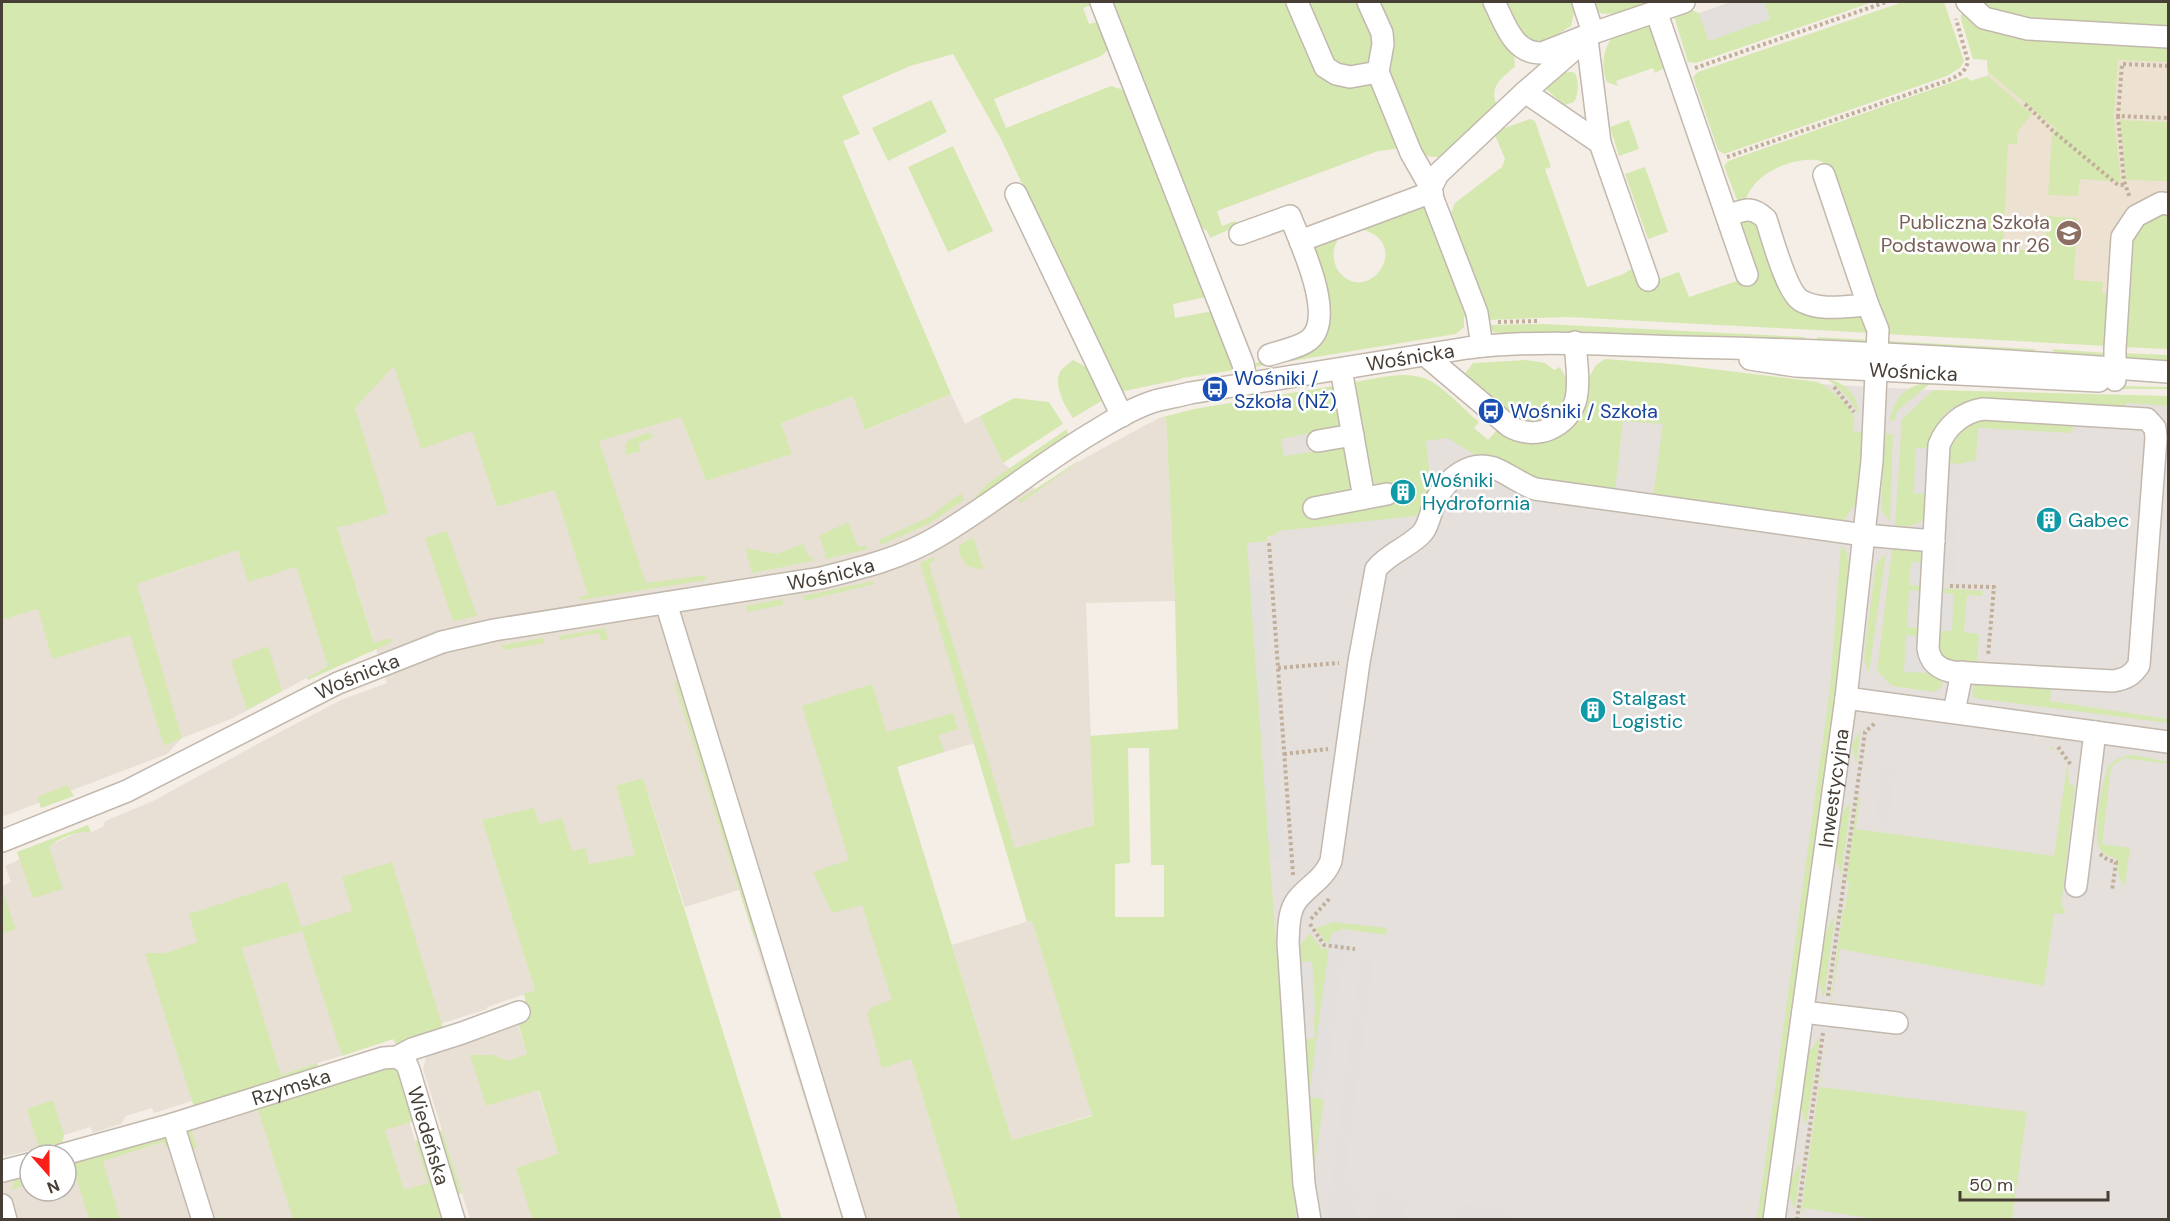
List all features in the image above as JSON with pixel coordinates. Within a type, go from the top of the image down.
[{"type":"street","points":[[1101,2],[1243,364],[1247,384]]},
{"type":"street","points":[[1297,2],[1325,67],[1336,74],[1350,78],[1378,72]]},
{"type":"street","points":[[1368,2],[1382,33],[1383,44],[1378,72],[1411,153],[1432,190],[1433,199],[1477,313],[1482,346]]},
{"type":"street","points":[[1494,2],[1513,39],[1525,50],[1535,53],[1542,53],[1672,5],[1678,74],[1747,275]]},
{"type":"street","points":[[1583,2],[1590,36],[1600,143],[1648,280]]},
{"type":"street","points":[[1960,5],[1984,18],[2028,29],[2169,37]]},
{"type":"street","points":[[1300,241],[1432,190],[1438,174],[1525,92],[1590,36]]},
{"type":"street","points":[[1525,92],[1600,143]]},
{"type":"street","name":"Inwestycyjna","points":[[1780,1219],[1803,1012],[1846,699],[1872,461],[1877,363],[1878,330],[1824,175]]},
{"type":"street","points":[[1016,194],[1122,416]]},
{"type":"street","points":[[2115,374],[2122,237],[2136,216],[2161,203],[2169,204]]},
{"type":"street","points":[[1727,216],[1747,209],[1759,212],[1766,219],[1789,287],[1799,299],[1820,307],[1868,305]]},
{"type":"street","points":[[1240,234],[1290,216],[1317,288],[1319,317],[1316,332],[1308,341],[1269,355]]},
{"type":"street","points":[[1425,355],[1509,426],[1518,432],[1533,434],[1549,430],[1561,422],[1570,412],[1576,399],[1575,342]]},
{"type":"street","name":"Wośnicka","points":[[2,841],[127,791],[338,683],[442,642],[494,630],[821,578],[861,568],[911,550],[936,537],[1072,444],[1154,401],[1482,346],[1575,342],[1658,346],[1796,366],[1877,363],[2115,374],[2169,380]]},
{"type":"street","points":[[1341,369],[1364,498]]},
{"type":"street","name":"Wośnicka","points":[[2115,374],[2169,372]]},
{"type":"street","points":[[1983,409],[2147,419],[2155,428],[2139,665],[2136,670],[2123,679],[2113,681],[1987,674],[1940,668],[1929,654],[1931,585],[1939,446],[1949,428],[1967,414],[1983,409]]},
{"type":"street","points":[[1318,441],[1353,435]]},
{"type":"street","points":[[1310,1220],[1304,1184],[1288,942],[1291,913],[1297,901],[1320,879],[1331,861],[1359,662],[1376,569],[1385,559],[1423,532],[1441,490],[1457,474],[1479,466],[1493,468],[1535,489],[1864,536],[1934,541]]},
{"type":"street","points":[[1314,508],[1387,494]]},
{"type":"street","points":[[666,603],[855,1220]]},
{"type":"street","points":[[1954,712],[1962,672]]},
{"type":"street","points":[[1846,699],[2169,742]]},
{"type":"street","points":[[2076,886],[2095,732]]},
{"type":"street","name":"Rzymska","points":[[78,1150],[173,1124],[383,1058],[397,1057],[412,1049],[519,1012]]},
{"type":"street","points":[[1803,1012],[1897,1023]]},
{"type":"street","name":"Wiedeńska","points":[[397,1057],[406,1063],[409,1070],[454,1220]]},
{"type":"street","points":[[173,1124],[203,1220]]},
{"type":"street","points":[[2,1172],[18,1167]]},
{"type":"street","points":[[2,1205],[6,1220]]},
{"type":"path","points":[[1678,74],[1886,2]]},
{"type":"path","points":[[1709,164],[1961,74],[1968,61],[1960,5]]},
{"type":"path","points":[[2136,216],[2125,185],[2118,116],[2122,64],[2169,66]]},
{"type":"path","points":[[2025,104],[2053,131],[2118,184],[2125,185]]},
{"type":"path","points":[[2118,116],[2169,118]]},
{"type":"path","points":[[1479,323],[1543,321]]},
{"type":"path","points":[[1830,383],[1856,416],[1857,426],[1874,427]]},
{"type":"path","points":[[1269,543],[1294,890],[1297,901],[1324,945],[1355,949]]},
{"type":"path","points":[[1931,585],[1994,587],[1987,674]]},
{"type":"path","points":[[1278,668],[1359,662]]},
{"type":"path","points":[[1797,1220],[1865,732],[1868,727],[1881,720]]},
{"type":"path","points":[[2051,742],[2068,759],[2073,778],[2088,781]]},
{"type":"path","points":[[1284,754],[1340,747],[1348,750]]},
{"type":"path","points":[[2097,851],[2108,860],[2116,862],[2112,891]]},
{"type":"shaded area","points":[[1731,2],[1764,2],[1770,19],[1709,41],[1699,13]]},
{"type":"shaded area","name":"Publiczna Szkoła Podstawowa nr 26","points":[[2168,2],[2168,345],[1969,335],[1970,81],[1988,75],[1985,29]]},
{"type":"shaded area","points":[[446,350],[497,507],[609,474],[590,411],[669,387],[706,481],[791,454],[781,423],[853,396],[866,430],[951,394],[965,424],[980,416],[1003,463],[1037,491],[1078,462],[1159,418],[1166,417],[1175,601],[1086,603],[1094,825],[1015,848],[982,741],[897,766],[926,861],[911,1059],[960,1219],[842,1219],[739,890],[685,907],[643,778],[636,855],[589,864],[539,824],[482,820],[535,991],[487,1007],[487,1009],[193,1103],[192,1101],[154,1113],[152,1108],[126,1116],[121,1124],[93,1133],[90,1127],[64,1135],[62,1143],[18,1143],[18,1153],[6,1156],[2,1153],[2,886],[11,882],[5,866],[83,830],[91,832],[103,827],[105,821],[153,801],[341,700],[387,683],[294,393],[392,357],[397,372]]},
{"type":"shaded area","points":[[1600,372],[2168,403],[2168,1219],[1203,1219],[1182,441],[1409,379],[1506,458],[1597,448]]},
{"type":"shaded area","points":[[1916,448],[1931,449],[1931,462],[1960,464],[1958,502],[1945,501],[1944,507],[1959,508],[1956,545],[1942,544],[1942,550],[1956,551],[1954,582],[1940,581],[1939,593],[1953,594],[1952,631],[1937,631],[1934,673],[1904,672],[1906,635],[1920,636],[1921,628],[1907,627],[1909,590],[1923,591],[1923,586],[1909,585],[1911,562],[1924,562],[1928,494],[1914,493]]},
{"type":"shaded area","points":[[281,523],[329,666],[231,719],[182,738],[167,754],[2,817],[2,620],[117,590],[186,568]]},
{"type":"shaded area","points":[[1264,580],[1285,859],[1270,860],[1250,582]]},
{"type":"shaded area","points":[[1882,767],[1896,768],[1887,826],[1874,824]]},
{"type":"shaded area","points":[[1032,920],[1092,1115],[1012,1140],[952,945]]},
{"type":"shaded area","points":[[1338,931],[1347,932],[1324,1099],[1309,1097],[1331,934]]},
{"type":"shaded area","points":[[1361,955],[1374,956],[1344,1185],[1360,1187],[1356,1219],[1328,1219],[1327,1216]]},
{"type":"shaded area","points":[[1312,961],[1315,1015],[1301,1016],[1297,963]]},
{"type":"shaded area","points":[[518,1025],[578,1219],[470,1219],[423,1069],[427,1054]]},
{"type":"shaded area","points":[[385,1068],[394,1072],[439,1219],[2,1220],[2,1182],[18,1177],[18,1203],[78,1203],[78,1159]]},
{"type":"shaded area","points":[[1378,1191],[1408,1196],[1404,1219],[1373,1219]]},
{"type":"shaded area","points":[[1458,1203],[1510,1211],[1509,1219],[1455,1219]]},
{"type":"green space","points":[[2,2],[1099,2],[1083,8],[1089,24],[1097,22],[1110,48],[1101,56],[994,99],[1006,128],[1111,86],[1130,92],[1206,297],[1173,304],[1175,318],[1213,311],[1235,370],[1182,378],[1120,392],[1002,141],[953,54],[910,66],[842,96],[860,134],[843,141],[951,394],[865,430],[853,396],[781,423],[792,454],[706,481],[681,417],[599,441],[646,583],[706,575],[706,580],[580,600],[579,597],[588,595],[555,490],[497,507],[472,431],[421,449],[394,366],[355,408],[388,513],[337,527],[374,643],[391,638],[392,642],[308,680],[307,678],[328,666],[296,567],[248,582],[238,550],[137,584],[182,738],[164,746],[130,635],[52,659],[38,609],[2,620]]},
{"type":"green space","points":[[1106,2],[1488,2],[1514,55],[1515,66],[1498,82],[1495,91],[1496,104],[1460,143],[1444,155],[1427,156],[1398,142],[1395,149],[1378,151],[1217,211],[1222,226],[1235,221],[1237,226],[1210,238],[1207,231],[1199,225]]},
{"type":"green space","points":[[1500,2],[1573,2],[1575,8],[1571,26],[1544,43],[1525,39]]},
{"type":"green space","points":[[1591,2],[1647,2],[1630,10],[1610,14],[1597,12]]},
{"type":"green space","points":[[1764,2],[1873,2],[1696,63],[1688,62],[1674,16],[1690,9],[1699,13],[1709,40],[1770,19]]},
{"type":"green space","points":[[1903,2],[1944,2],[1964,61],[1960,68],[1947,76],[1724,154],[1718,150],[1693,77],[1698,72]]},
{"type":"green space","points":[[1978,2],[2168,2],[2168,29],[1995,16]]},
{"type":"green space","points":[[1961,14],[2010,36],[2059,41],[2168,46],[2168,62],[2118,60],[2114,116],[2121,182],[2080,179],[2078,196],[2048,195],[2052,134],[2056,129],[1988,72],[1987,60],[1973,59]]},
{"type":"green space","points":[[1635,24],[1655,28],[1665,68],[1655,73],[1653,68],[1616,81],[1618,86],[1607,82],[1603,63],[1606,49],[1617,33]]},
{"type":"green space","points":[[1556,73],[1575,73],[1577,80],[1577,95],[1574,102],[1564,105],[1546,89]]},
{"type":"green space","points":[[1988,76],[2032,114],[2017,132],[2017,144],[2008,144],[2003,249],[2045,251],[2047,216],[2077,218],[2074,280],[2103,282],[2102,293],[2109,296],[2107,346],[1886,334],[1887,330],[1830,165],[1817,160],[1785,164],[1757,182],[1746,199],[1737,200],[1724,166],[1728,161],[1967,77],[1971,81]]},
{"type":"green space","points":[[931,100],[947,132],[888,161],[872,128]]},
{"type":"green space","points":[[1530,119],[1535,121],[1551,167],[1545,169],[1587,287],[1621,275],[1637,266],[1643,285],[1679,272],[1689,297],[1752,276],[1740,224],[1743,219],[1749,219],[1762,238],[1777,284],[1790,304],[1864,314],[1871,333],[1567,317],[1487,320],[1450,216],[1455,203],[1502,167],[1505,159],[1495,135],[1499,130]]},
{"type":"green space","points":[[1629,120],[1639,149],[1619,156],[1610,127]]},
{"type":"green space","points":[[2120,120],[2168,122],[2168,181],[2126,180]]},
{"type":"green space","points":[[953,146],[993,231],[948,252],[908,167]]},
{"type":"green space","points":[[1645,167],[1668,232],[1648,239],[1625,174]]},
{"type":"green space","points":[[1423,204],[1430,211],[1470,316],[1464,317],[1464,327],[1456,334],[1254,367],[1256,363],[1308,347],[1310,245]],"holes":[[[1361,229],[1377,236],[1384,246],[1385,258],[1381,269],[1373,277],[1363,282],[1351,281],[1340,273],[1334,258],[1334,248],[1339,238]]]},
{"type":"green space","points":[[2168,213],[2168,349],[2121,347],[2125,295],[2129,288],[2132,238],[2139,228],[2161,214]]},
{"type":"green space","points":[[1544,324],[1805,337],[1804,343],[1583,334],[1507,334],[1493,332],[1489,325]]},
{"type":"green space","points":[[1817,337],[1871,340],[1861,346],[1817,344]]},
{"type":"green space","points":[[1887,341],[2036,349],[2031,352],[1890,344]]},
{"type":"green space","points":[[2052,349],[2106,353],[2096,359],[2057,355]]},
{"type":"green space","points":[[2121,353],[2168,355],[2168,364],[2127,360]]},
{"type":"green space","points":[[1605,359],[1671,364],[1818,382],[1839,397],[1852,412],[1853,432],[1863,432],[1861,492],[1857,502],[1843,521],[1653,496],[1663,424],[1623,421],[1615,491],[1537,480],[1479,457],[1447,438],[1426,441],[1432,493],[1422,494],[1424,515],[1278,531],[1276,535],[1267,536],[1267,541],[1247,543],[1296,1219],[960,1219],[911,1059],[882,1068],[867,1014],[872,1007],[892,1000],[862,905],[832,913],[813,872],[849,860],[802,706],[872,684],[887,732],[953,713],[958,729],[939,735],[944,752],[897,767],[1012,1140],[1092,1116],[1032,921],[1027,922],[920,563],[934,557],[935,560],[929,564],[1015,848],[1094,825],[1090,736],[1178,729],[1175,601],[1166,417],[1159,418],[1194,409],[1339,385],[1341,427],[1281,439],[1284,456],[1338,448],[1347,449],[1355,484],[1349,491],[1314,513],[1413,499],[1409,482],[1383,486],[1369,479],[1349,383],[1396,375],[1424,378],[1446,392],[1479,422],[1474,428],[1488,440],[1498,429],[1519,440],[1543,442],[1596,365]],"holes":[[[1128,748],[1149,748],[1151,865],[1164,865],[1164,917],[1115,917],[1115,864],[1130,863]]]},
{"type":"green space","points":[[1073,360],[1086,367],[1103,400],[1073,418],[1060,394],[1058,381],[1062,369]]},
{"type":"green space","points":[[1526,360],[1545,363],[1554,370],[1560,367],[1567,380],[1567,396],[1559,412],[1542,423],[1521,422],[1463,376],[1473,363]]},
{"type":"green space","points":[[1823,377],[1848,389],[1856,400],[1859,415],[1844,393]]},
{"type":"green space","points":[[1932,382],[2168,387],[2168,389],[2063,389]]},
{"type":"green space","points":[[1932,382],[1897,411],[1895,420],[1889,421],[1895,404],[1903,393],[1915,386]]},
{"type":"green space","points":[[1933,390],[2168,396],[2168,406],[2126,403],[2126,407],[2074,402],[2074,407],[1995,401],[1965,403],[1956,406],[1945,414],[1938,424],[1931,449],[1916,448],[1914,493],[1929,494],[1926,517],[1912,526],[1895,525],[1902,419]]},
{"type":"green space","points":[[1014,398],[1049,402],[1063,424],[1003,463],[980,416]]},
{"type":"green space","points":[[1978,418],[2074,422],[2072,433],[1978,428],[1976,460],[1960,464],[1947,463],[1955,436]]},
{"type":"green space","points":[[1067,429],[1068,436],[977,499],[976,496],[988,483]]},
{"type":"green space","points":[[650,432],[653,438],[638,443],[641,451],[626,455],[625,444],[630,439]]},
{"type":"green space","points":[[1885,433],[1893,436],[1890,522],[1882,512],[1881,506]]},
{"type":"green space","points":[[1078,462],[1021,503],[1019,500]]},
{"type":"green space","points":[[961,493],[964,500],[930,523],[881,545],[879,540],[929,517]]},
{"type":"green space","points":[[848,522],[858,547],[866,545],[868,549],[826,559],[819,536]]},
{"type":"green space","points":[[447,531],[477,616],[453,621],[425,538]]},
{"type":"green space","points":[[973,537],[984,570],[967,566],[959,554],[959,546]]},
{"type":"green space","points":[[803,544],[809,557],[813,557],[814,561],[752,573],[745,548],[776,554]]},
{"type":"green space","points":[[1841,545],[1846,550],[1852,574],[1765,1219],[1757,1220],[1830,688]]},
{"type":"green space","points":[[1910,549],[1922,554],[1925,562],[1909,584],[1924,585],[1907,627],[1921,628],[1904,672],[1936,676],[1943,683],[1941,688],[1933,692],[1892,686],[1877,671],[1892,550]]},
{"type":"green space","points":[[1886,553],[1869,673],[1864,661],[1876,564]]},
{"type":"green space","points":[[873,581],[874,584],[804,601],[803,596]]},
{"type":"green space","points":[[1939,588],[1983,591],[1982,596],[1967,595],[1964,632],[1979,634],[1977,666],[1946,660],[1939,650],[1937,631],[1952,631],[1953,595],[1939,593]]},
{"type":"green space","points":[[782,599],[783,605],[747,612],[746,606]]},
{"type":"green space","points":[[605,628],[608,639],[601,641],[599,633],[559,640],[559,636]]},
{"type":"green space","points":[[543,638],[544,643],[503,650],[502,645]]},
{"type":"green space","points":[[268,646],[282,691],[247,710],[231,661]]},
{"type":"green space","points":[[677,681],[757,937],[754,937],[674,682]]},
{"type":"green space","points":[[1977,683],[2052,685],[2050,701],[2168,719],[2168,723],[1974,698],[1972,692]]},
{"type":"green space","points":[[1861,729],[1856,765],[1852,745]]},
{"type":"green space","points":[[2051,746],[2068,766],[2069,785],[2075,786],[2061,907],[2065,908],[2064,914],[2054,913],[2044,986],[1840,949],[1830,1004],[1849,882],[1846,881],[1858,797],[1860,796],[1856,829],[2054,856],[2067,765],[2054,750],[2049,749]]},
{"type":"green space","points":[[2134,755],[2168,762],[2168,764],[2124,758],[2111,767],[2102,844],[2130,848],[2125,886],[2119,878],[2116,858],[2110,857],[2099,848],[2097,830],[2101,792],[2106,772],[2114,761],[2120,758]]},
{"type":"green space","points":[[643,778],[782,1219],[532,1219],[516,1168],[558,1154],[539,1090],[486,1106],[470,1055],[493,1055],[508,1061],[527,1054],[517,1019],[528,1015],[524,994],[535,991],[482,820],[534,808],[539,824],[562,818],[572,851],[585,848],[589,864],[635,855],[616,786]]},
{"type":"green space","points":[[67,785],[74,796],[41,808],[37,797]]},
{"type":"green space","points":[[1851,803],[1841,876],[1835,858],[1844,810]]},
{"type":"green space","points":[[88,825],[91,832],[69,835],[49,847],[63,889],[33,898],[17,852]]},
{"type":"green space","points":[[392,862],[443,1028],[396,1044],[393,1039],[342,1056],[302,931],[242,948],[281,1075],[317,1063],[318,1067],[240,1092],[195,1110],[145,953],[166,953],[197,942],[189,914],[287,882],[301,927],[352,911],[342,877]]},
{"type":"green space","points":[[2,890],[16,929],[2,934]]},
{"type":"green space","points":[[1835,915],[1824,998],[1820,979],[1821,956],[1826,932]]},
{"type":"green space","points":[[1334,922],[1387,928],[1386,935],[1343,929],[1331,934],[1330,942],[1325,942],[1316,928]]},
{"type":"green space","points":[[1310,933],[1321,948],[1329,949],[1309,1097],[1324,1099],[1315,1164],[1312,1164],[1302,1040],[1315,1038],[1312,962],[1297,963],[1298,948]]},
{"type":"green space","points":[[1827,1032],[1820,1087],[2027,1112],[2012,1219],[1882,1220],[1804,1208],[1801,1212]]},
{"type":"green space","points":[[1820,1037],[1806,1126],[1801,1108],[1808,1053]]},
{"type":"green space","points":[[389,1065],[399,1070],[415,1121],[385,1130],[404,1190],[428,1183],[415,1141],[421,1139],[444,1216],[434,1220],[293,1219],[257,1107],[196,1125],[192,1132],[197,1148],[191,1150],[186,1128]]},
{"type":"green space","points":[[53,1100],[64,1135],[62,1143],[37,1143],[27,1109]]},
{"type":"green space","points":[[442,1130],[462,1193],[454,1195],[435,1133]]},
{"type":"green space","points":[[164,1137],[169,1147],[167,1148],[163,1142],[103,1161],[120,1219],[89,1219],[78,1184],[78,1157]]},
{"type":"green space","points":[[1801,1163],[1795,1209],[1790,1198],[1790,1186]]},
{"type":"green space","points":[[18,1176],[18,1188],[11,1190],[14,1184],[12,1179]]},
{"type":"place","name":"Publiczna Szkoła Podstawowa nr 26","points":[[2069,233]]},
{"type":"place","name":"Wośniki / Szkoła (NŻ)","points":[[1215,389]]},
{"type":"place","name":"Wośniki / Szkoła","points":[[1491,411]]},
{"type":"place","name":"Wośniki Hydrofornia","points":[[1403,492]]},
{"type":"place","name":"Gabec","points":[[2049,520]]},
{"type":"place","name":"Stalgast Logistic","points":[[1593,710]]}]
